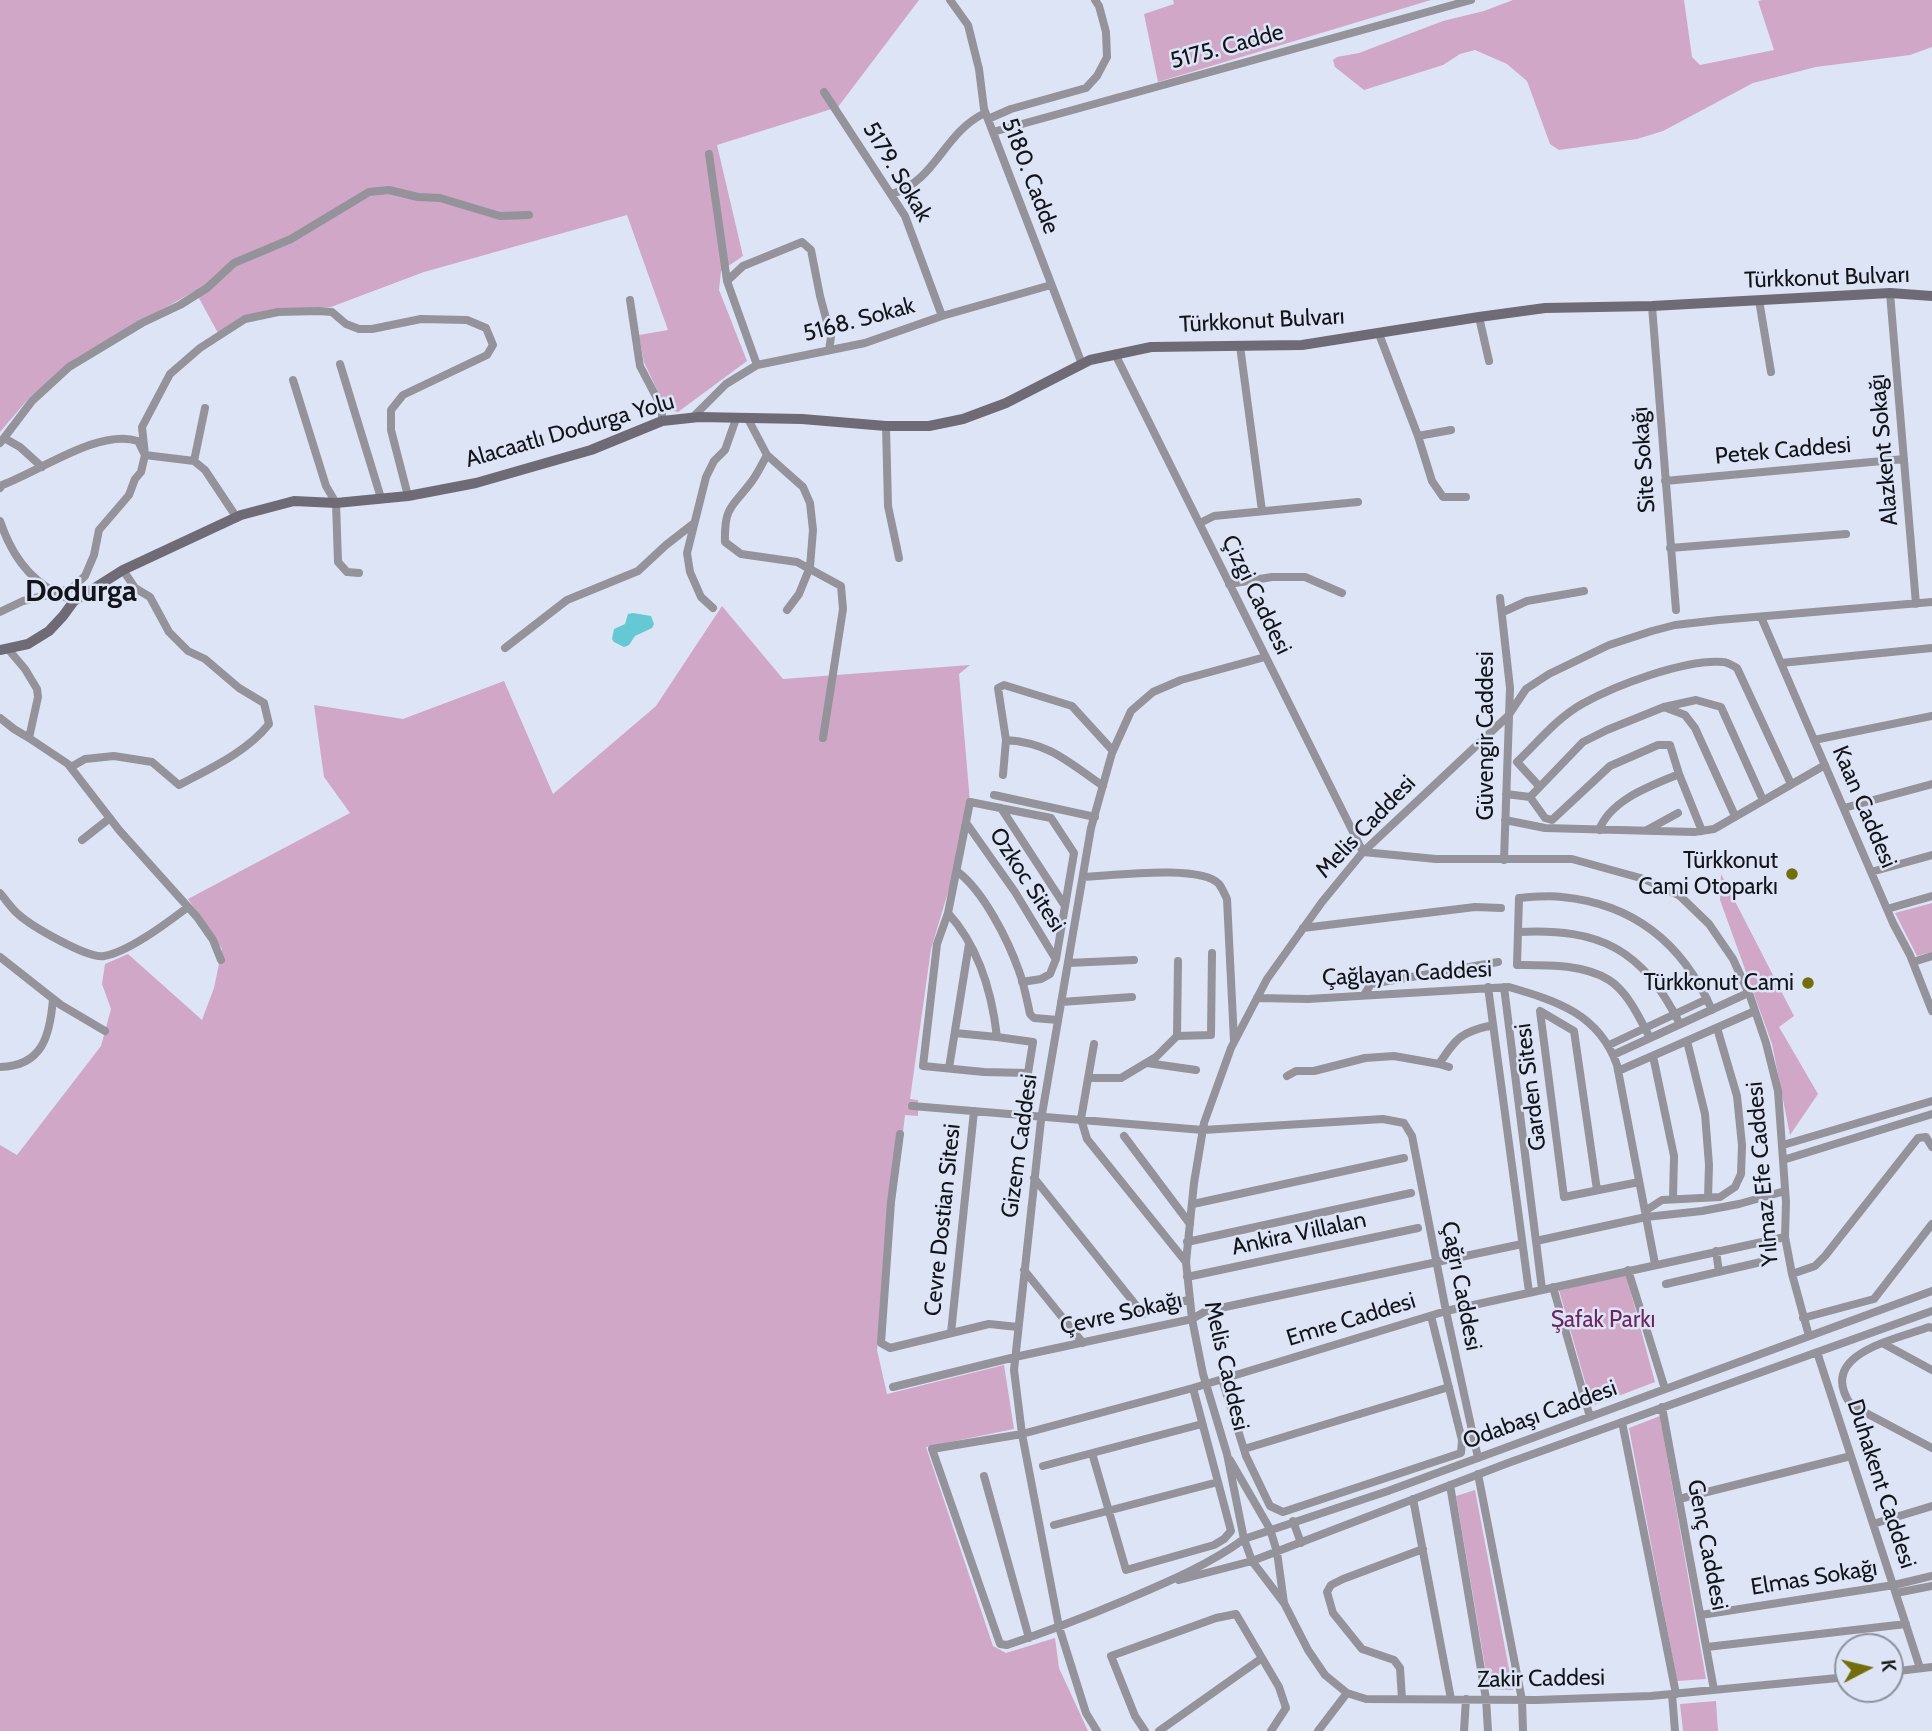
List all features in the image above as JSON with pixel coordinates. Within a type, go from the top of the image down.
[{"type":"street","name":"5180. Cadde","points":[[950,0],[968,25],[987,116],[1082,364]]},
{"type":"street","points":[[892,194],[918,183],[957,133],[972,119],[1086,88],[1097,76],[1107,57],[1106,32],[1100,6],[1095,0]]},
{"type":"street","name":"5175. Cadde","points":[[993,132],[1471,0]]},
{"type":"street","name":"5179. Sokak","points":[[824,92],[892,194],[915,239],[942,316]]},
{"type":"street","points":[[709,154],[727,281],[757,365]]},
{"type":"street","points":[[42,467],[20,447],[2,440],[32,401],[69,367],[207,288],[234,263],[291,239],[369,192],[389,190],[418,197],[440,198],[500,216],[528,215]]},
{"type":"street","points":[[727,281],[743,266],[802,242],[811,250],[831,337],[829,350]]},
{"type":"street","name":"5168. Sokak","points":[[692,418],[726,384],[757,365],[865,343],[942,316],[1051,285]]},
{"type":"street","name":"Türkkonut Bulvarı","points":[[692,418],[802,419],[886,426],[929,426],[963,419],[1006,403],[1082,364],[1151,347],[1302,345],[1545,309],[1890,293],[1932,296]]},
{"type":"street","name":"Alazkent Sokağı","points":[[1890,293],[1916,604]]},
{"type":"street","points":[[630,300],[640,366],[662,408],[662,421]]},
{"type":"street","points":[[1759,300],[1771,372]]},
{"type":"street","name":"Site Sokağı","points":[[1652,306],[1675,610]]},
{"type":"street","points":[[0,612],[23,601],[72,588],[85,576],[94,555],[99,530],[129,495],[141,472],[145,455],[142,427],[170,374],[200,348],[245,319],[278,312],[318,311],[332,312],[346,324],[359,329],[421,319],[467,320],[486,328],[494,345],[487,355],[403,395],[391,410],[391,430],[408,496]]},
{"type":"street","points":[[1479,317],[1489,360]]},
{"type":"street","points":[[1379,334],[1432,481],[1443,497],[1466,497]]},
{"type":"street","points":[[1240,346],[1262,511]]},
{"type":"street","name":"Çizgi Caddesi","points":[[1115,354],[1363,852]]},
{"type":"street","points":[[340,364],[381,498]]},
{"type":"street","points":[[293,380],[326,486],[336,503],[338,562],[347,572],[359,573]]},
{"type":"street","points":[[194,461],[205,408]]},
{"type":"street","name":"Alacaatlı Dodurga Yolu","points":[[4,650],[28,643],[48,631],[74,601],[122,570],[237,518],[294,501],[336,503],[408,496],[477,483],[591,450],[662,421],[692,418]]},
{"type":"street","points":[[713,608],[701,597],[690,572],[687,553],[706,477],[714,461],[724,450],[736,419]]},
{"type":"street","points":[[748,419],[767,455],[803,487],[810,503],[813,530],[810,568],[799,594],[788,610]]},
{"type":"street","points":[[886,426],[888,506],[899,558]]},
{"type":"street","points":[[1418,436],[1451,430]]},
{"type":"street","points":[[0,488],[77,448],[127,437],[138,441],[145,455]]},
{"type":"street","points":[[145,455],[194,461],[205,470],[237,518]]},
{"type":"street","points":[[767,455],[752,481],[733,501],[725,520],[725,541],[741,554],[785,559],[810,568],[841,586],[843,609],[823,738]]},
{"type":"street","name":"Petek Caddesi","points":[[1665,481],[1904,459]]},
{"type":"street","points":[[1200,523],[1214,516],[1358,502]]},
{"type":"street","points":[[0,521],[13,552],[26,570],[39,583],[74,601]]},
{"type":"street","points":[[505,648],[567,600],[638,571],[693,524]]},
{"type":"street","points":[[1670,548],[1846,534]]},
{"type":"street","points":[[71,767],[85,759],[114,755],[152,762],[179,785],[218,764],[262,733],[269,724],[264,703],[239,688],[205,659],[188,651],[169,632],[150,597],[135,589],[122,570]]},
{"type":"street","points":[[1229,584],[1272,577],[1305,577],[1342,593]]},
{"type":"street","points":[[1503,612],[1527,601],[1584,591]]},
{"type":"street","name":"Güvengir Caddesi","points":[[1500,598],[1510,688],[1504,860]]},
{"type":"street","name":"Melis Caddesi","points":[[1284,1603],[1252,1561],[1244,1539],[1227,1454],[1206,1384],[1192,1319],[1186,1262],[1203,1130],[1234,1042],[1267,979],[1363,852],[1508,716],[1526,689],[1549,674],[1609,645],[1675,625],[1932,602]]},
{"type":"street","name":"Kaan Caddesi","points":[[1761,617],[1932,1011]]},
{"type":"street","points":[[1781,663],[1932,648]]},
{"type":"street","points":[[4,650],[25,669],[37,689],[33,728],[29,738]]},
{"type":"street","name":"Gizem Caddesi","points":[[1097,1731],[1086,1713],[1059,1627],[1022,1434],[1014,1370],[1042,1116],[1095,817],[1113,751],[1131,711],[1153,692],[1181,680],[1265,657]]},
{"type":"street","points":[[1539,786],[1517,762],[1556,723],[1581,704],[1662,672],[1703,663],[1725,662],[1738,668],[1791,784]]},
{"type":"street","points":[[1003,775],[1006,740],[998,688],[1004,685],[1072,706],[1113,751]]},
{"type":"street","points":[[1530,797],[1584,743],[1633,718],[1696,700],[1721,706],[1763,800]]},
{"type":"street","points":[[1664,707],[1685,715],[1695,728],[1735,816]]},
{"type":"street","points":[[1814,740],[1932,716]]},
{"type":"street","points":[[0,718],[71,767],[110,818],[188,907],[213,940],[221,960]]},
{"type":"street","points":[[1006,740],[1028,741],[1050,750],[1103,786]]},
{"type":"street","points":[[1506,794],[1530,797],[1545,818],[1552,820],[1610,766],[1658,745],[1670,745],[1702,831]]},
{"type":"street","points":[[1505,820],[1545,828],[1646,831],[1714,829],[1825,765]]},
{"type":"street","points":[[1599,830],[1603,819],[1611,810],[1628,798],[1679,774]]},
{"type":"street","points":[[1844,808],[1932,783]]},
{"type":"street","points":[[994,795],[1095,817]]},
{"type":"street","name":"Ozkoc Sitesi","points":[[997,1037],[1033,1042],[1028,1073],[923,1066],[937,944],[958,872],[970,802],[1051,818],[1074,853],[1054,969],[1050,974],[1022,982]]},
{"type":"street","name":"Ozkoc Sitesi","points":[[1001,808],[1065,906]]},
{"type":"street","points":[[1646,831],[1678,813]]},
{"type":"street","points":[[82,840],[110,818]]},
{"type":"street","name":"Ozkoc Sitesi","points":[[967,824],[1015,892],[1056,959]]},
{"type":"street","name":"Yılmaz Efe Caddesi","points":[[1363,852],[1436,859],[1573,859],[1644,879],[1680,896],[1709,924],[1733,959],[1748,993],[1779,1091],[1785,1237],[1809,1336]]},
{"type":"street","points":[[1871,872],[1932,855]]},
{"type":"street","points":[[958,872],[976,890],[1001,933],[1022,982],[1030,1014],[1034,1018],[1058,1020]]},
{"type":"street","points":[[1083,877],[1181,872],[1202,875],[1219,884],[1227,899],[1234,1042]]},
{"type":"street","points":[[0,893],[18,914],[90,956],[105,956],[126,947],[188,907]]},
{"type":"street","points":[[1887,909],[1932,896]]},
{"type":"street","points":[[1650,1038],[1626,999],[1610,981],[1586,971],[1555,965],[1517,965],[1519,898],[1561,897],[1600,904],[1635,917],[1662,936],[1682,957],[1702,986],[1712,1010]]},
{"type":"street","points":[[1303,928],[1475,907],[1502,908]]},
{"type":"street","points":[[948,913],[969,944],[989,988],[997,1037],[955,1033]]},
{"type":"street","points":[[1518,932],[1564,932],[1587,936],[1619,948],[1645,969],[1680,1024]]},
{"type":"street","points":[[949,1069],[969,944]]},
{"type":"street","points":[[1088,1078],[1121,1078],[1156,1057],[1177,1036],[1210,1035],[1212,953]]},
{"type":"street","points":[[1913,962],[1932,956]]},
{"type":"street","points":[[0,957],[53,999],[105,1031]]},
{"type":"street","points":[[1068,963],[1134,960]]},
{"type":"street","points":[[1177,1036],[1178,961]]},
{"type":"street","points":[[1364,995],[1371,984],[1498,962]]},
{"type":"street","points":[[1488,987],[1529,1293]]},
{"type":"street","points":[[1504,987],[1542,1289]]},
{"type":"street","name":"Çağlayan Caddesi","points":[[1257,998],[1308,999],[1504,987],[1541,996],[1569,1009],[1600,1031],[1614,1055],[1655,1264]]},
{"type":"street","points":[[1614,1055],[1748,993]]},
{"type":"street","points":[[1061,1002],[1132,997]]},
{"type":"street","points":[[0,1067],[29,1060],[44,1044],[53,999]]},
{"type":"street","points":[[1609,1045],[1707,999]]},
{"type":"street","name":"Garden Sitesi","points":[[1597,1191],[1574,1031],[1540,1011],[1564,1197],[1597,1191],[1639,1182]]},
{"type":"street","points":[[1618,1071],[1755,1012]]},
{"type":"street","points":[[1439,1063],[1455,1040],[1472,1029],[1493,1025]]},
{"type":"street","points":[[1645,1214],[1662,1200],[1720,1197],[1735,1187],[1741,1174],[1742,1145],[1737,1096],[1717,1028]]},
{"type":"street","points":[[1687,1041],[1705,1114],[1709,1165],[1708,1197]]},
{"type":"street","points":[[1094,1044],[1081,1119],[1087,1139],[1186,1262]]},
{"type":"street","points":[[1287,1076],[1296,1071],[1314,1072],[1365,1058],[1394,1056],[1449,1067]]},
{"type":"street","points":[[1653,1056],[1674,1156],[1673,1199]]},
{"type":"street","points":[[1147,1063],[1196,1070]]},
{"type":"street","points":[[1783,1145],[1932,1101]]},
{"type":"street","points":[[912,1106],[1203,1130]]},
{"type":"street","name":"Cevre Dostian Sitesi","points":[[951,1333],[974,1111]]},
{"type":"street","points":[[1783,1160],[1932,1114]]},
{"type":"street","name":"Çağrı Caddesi","points":[[1203,1130],[1383,1119],[1404,1123],[1412,1136],[1478,1458]]},
{"type":"street","points":[[900,1134],[892,1192],[881,1343],[890,1348],[989,1324],[1018,1327]]},
{"type":"street","points":[[1124,1136],[1190,1224]]},
{"type":"street","points":[[1792,1274],[1815,1266],[1825,1256],[1918,1138],[1926,1137],[1932,1147]]},
{"type":"street","points":[[1193,1205],[1404,1158]]},
{"type":"street","points":[[1034,1178],[1143,1314],[1190,1299]]},
{"type":"street","points":[[1536,1241],[1645,1214],[1702,1211],[1785,1191]]},
{"type":"street","name":"Ankira Villalan","points":[[1187,1242],[1411,1193]]},
{"type":"street","points":[[1804,1318],[1874,1299],[1932,1224]]},
{"type":"street","name":"Ankira Villalan","points":[[1187,1277],[1418,1228]]},
{"type":"street","name":"Emre Caddesi","points":[[932,1449],[1022,1434],[1193,1388],[1446,1311],[1785,1237]]},
{"type":"street","name":"Çevre Sokağı","points":[[893,1387],[1192,1319],[1206,1311],[1436,1260],[1522,1244]]},
{"type":"street","points":[[1716,1251],[1719,1272]]},
{"type":"street","points":[[1666,1284],[1761,1262]]},
{"type":"street","points":[[1024,1270],[1083,1343]]},
{"type":"street","points":[[1628,1270],[1665,1390]]},
{"type":"street","points":[[1553,1287],[1590,1417]]},
{"type":"street","name":"Odabaşı Caddesi","points":[[932,1449],[1000,1644],[1007,1646],[1166,1583],[1224,1553],[1244,1539],[1270,1529],[1388,1491],[1932,1291]]},
{"type":"street","name":"Odabaşı Caddesi","points":[[1166,1583],[1252,1561],[1478,1474],[1932,1311]]},
{"type":"street","points":[[1222,1379],[1244,1449],[1270,1506],[1283,1512],[1461,1453],[1462,1440],[1431,1316]]},
{"type":"street","points":[[1932,1328],[1858,1353],[1845,1369],[1841,1379],[1843,1393],[1851,1405],[1932,1448]]},
{"type":"street","points":[[1884,1344],[1932,1370]]},
{"type":"street","name":"Duhakent Caddesi","points":[[1817,1352],[1920,1668]]},
{"type":"street","points":[[1244,1449],[1449,1387]]},
{"type":"street","points":[[1092,1453],[1126,1570],[1214,1545],[1224,1539],[1231,1531],[1193,1388]]},
{"type":"street","name":"Genç Caddesi","points":[[1662,1407],[1714,1690]]},
{"type":"street","points":[[1622,1422],[1674,1694],[1675,1731]]},
{"type":"street","points":[[1043,1466],[1202,1424]]},
{"type":"street","name":"Melis Caddesi","points":[[1227,1454],[1270,1529],[1277,1552],[1284,1603]]},
{"type":"street","points":[[1679,1499],[1851,1455]]},
{"type":"street","points":[[1478,1474],[1522,1700],[1523,1731]]},
{"type":"street","points":[[984,1476],[1029,1638]]},
{"type":"street","points":[[1054,1525],[1218,1482]]},
{"type":"street","points":[[1450,1485],[1486,1699],[1488,1731]]},
{"type":"street","points":[[1413,1499],[1451,1699]]},
{"type":"street","points":[[1873,1524],[1932,1506]]},
{"type":"street","points":[[1293,1521],[1301,1543]]},
{"type":"street","points":[[1402,1699],[1400,1668],[1394,1660],[1362,1649],[1334,1613],[1326,1592],[1331,1585],[1343,1579],[1423,1549]]},
{"type":"street","name":"Elmas Sokağı","points":[[1700,1615],[1895,1589],[1932,1576]]},
{"type":"street","points":[[1895,1589],[1932,1586]]},
{"type":"street","points":[[1284,1603],[1308,1650],[1325,1675],[1347,1693],[1318,1731]]},
{"type":"street","points":[[1145,1731],[1135,1716],[1111,1656],[1216,1618],[1236,1614],[1279,1687],[1286,1708],[1271,1731]]},
{"type":"street","points":[[1707,1647],[1906,1624]]},
{"type":"street","points":[[1159,1731],[1262,1658]]},
{"type":"street","points":[[1904,1670],[1932,1667]]},
{"type":"street","name":"Zakir Caddesi","points":[[1347,1693],[1366,1699],[1522,1700],[1674,1694],[1834,1677]]},
{"type":"street","points":[[1464,1731],[1466,1699]]},
{"type":"green space","points":[[0,0],[919,0],[838,107],[717,145],[743,256],[721,271],[719,290],[747,361],[678,412],[666,409],[644,362],[639,335],[668,330],[627,215],[424,272],[331,307],[269,310],[218,333],[195,291],[76,358],[29,398],[0,432]]},
{"type":"green space","points":[[1173,0],[1431,0],[1158,82],[1144,14],[1174,4]]},
{"type":"green space","points":[[1513,0],[1684,0],[1692,57],[1700,65],[1774,50],[1758,1],[1932,0],[1932,47],[1910,55],[1816,67],[1753,83],[1663,131],[1637,139],[1559,150],[1550,144],[1527,81],[1507,64],[1475,50],[1460,54],[1443,65],[1364,90],[1335,67],[1333,60],[1337,57],[1359,53],[1443,21],[1484,11]]},
{"type":"green space","points":[[722,606],[783,679],[970,665],[959,674],[970,802],[952,879],[931,949],[910,1099],[918,1100],[918,1116],[905,1115],[877,1350],[887,1394],[1004,1365],[1014,1429],[926,1447],[993,1646],[1006,1653],[1055,1638],[1059,1668],[1088,1731],[0,1731],[0,1145],[17,1155],[101,1046],[111,1009],[102,984],[105,964],[128,954],[202,1020],[214,988],[222,949],[188,899],[350,813],[324,777],[314,705],[403,719],[504,681],[553,794],[656,706]]},
{"type":"green space","points":[[1721,874],[1794,1016],[1779,1027],[1818,1094],[1790,1135],[1772,1044],[1720,900]]},
{"type":"green space","points":[[1932,903],[1932,952],[1917,956],[1895,913]]},
{"type":"green space","name":"Şafak Parkı","points":[[1626,1275],[1655,1382],[1592,1406],[1559,1290]]},
{"type":"green space","points":[[1660,1416],[1706,1679],[1677,1681],[1629,1428]]},
{"type":"green space","points":[[1475,1490],[1513,1690],[1489,1689],[1456,1496]]},
{"type":"green space","points":[[1716,1701],[1718,1731],[1683,1731],[1680,1704]]},
{"type":"water","points":[[628,614],[651,616],[654,624],[624,647],[612,639],[614,629],[625,624]]},
{"type":"place","name":"Türkkonut Cami Otoparkı","points":[[1792,874]]},
{"type":"place","name":"Türkkonut Cami","points":[[1808,983]]},
{"type":"district","name":"Dodurga","points":[[81,592]]}]
